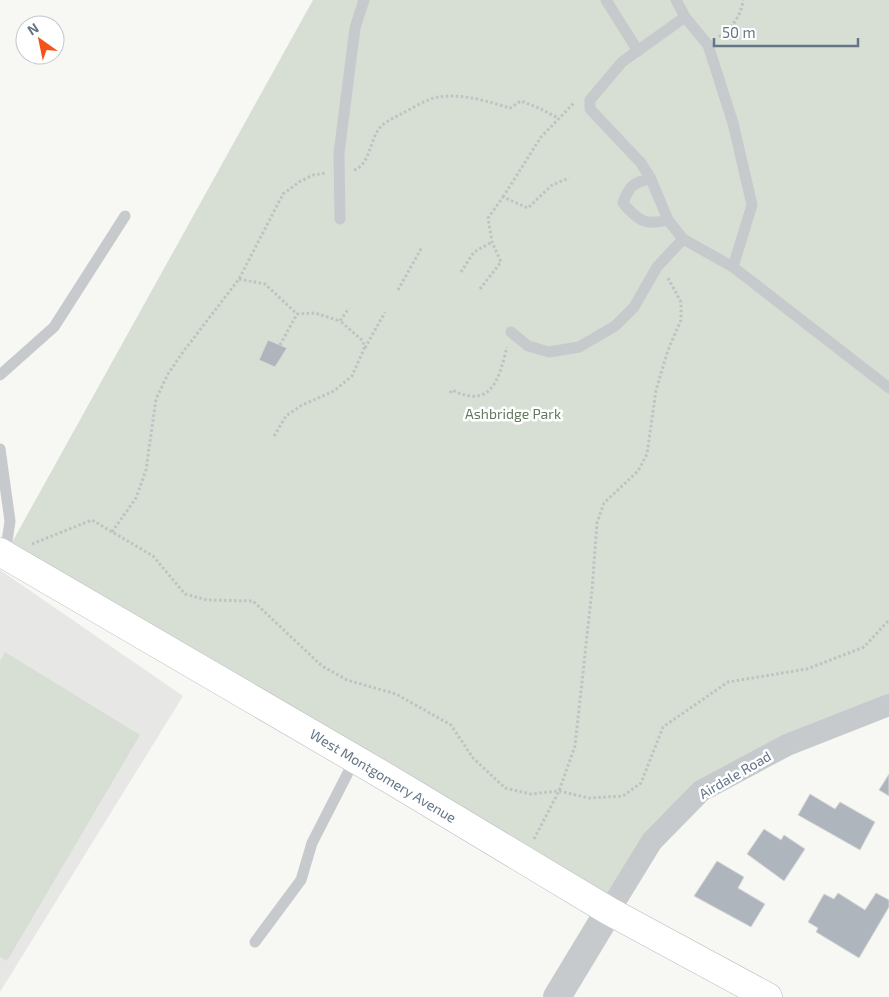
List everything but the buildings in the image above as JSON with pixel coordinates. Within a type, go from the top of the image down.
[{"type":"main road","name":"West Montgomery Avenue","points":[[2,553],[355,759],[609,911],[768,997]]},
{"type":"street","name":"Airdale Road","points":[[557,997],[652,841],[701,791],[787,745],[889,705]]},
{"type":"lane","points":[[340,220],[339,153],[355,28],[364,0]]},
{"type":"lane","points":[[606,0],[638,51]]},
{"type":"lane","points":[[676,0],[685,18],[708,45],[733,123],[752,205],[733,267]]},
{"type":"lane","points":[[685,18],[622,62],[590,100],[590,109],[641,163],[651,179],[668,220],[683,239],[733,267],[889,388]]},
{"type":"lane","points":[[651,179],[639,181],[629,188],[624,204],[636,218],[654,224],[668,220]]},
{"type":"lane","points":[[0,375],[54,327],[125,216]]},
{"type":"lane","points":[[511,332],[528,346],[549,352],[579,347],[615,326],[634,307],[658,267],[683,239]]},
{"type":"lane","points":[[0,448],[10,521],[2,553]]},
{"type":"lane","points":[[255,942],[301,880],[312,842],[355,759]]},
{"type":"path","points":[[708,45],[729,29],[742,12],[743,0]]},
{"type":"path","points":[[480,288],[501,262],[492,242],[488,218],[541,137],[583,94],[590,100]]},
{"type":"path","points":[[350,170],[358,169],[365,161],[377,131],[384,123],[438,97],[474,98],[510,108],[521,102],[541,109],[558,118]]},
{"type":"path","points":[[112,532],[136,498],[146,470],[156,399],[168,374],[182,352],[239,279],[283,194],[299,182],[313,175],[328,172]]},
{"type":"path","points":[[503,197],[528,208],[552,185],[569,178]]},
{"type":"path","points":[[461,272],[474,252],[492,242]]},
{"type":"path","points":[[398,290],[422,248]]},
{"type":"path","points":[[523,859],[559,791],[575,746],[592,590],[597,523],[604,503],[638,471],[647,454],[656,390],[668,350],[681,320],[681,302],[667,275]]},
{"type":"path","points":[[239,279],[265,284],[298,314],[315,313],[339,320],[363,341],[364,349]]},
{"type":"path","points":[[339,320],[348,308]]},
{"type":"path","points":[[274,436],[286,416],[302,405],[334,391],[352,376],[364,349],[385,312]]},
{"type":"path","points":[[280,345],[298,314]]},
{"type":"path","points":[[450,393],[452,390],[464,396],[475,396],[493,387],[499,377],[511,332]]},
{"type":"path","points":[[2,553],[92,520],[153,556],[186,594],[207,600],[253,601],[322,666],[347,680],[396,694],[451,725],[473,758],[505,788],[530,794],[559,791],[589,798],[623,796],[641,783],[663,727],[728,682],[807,669],[815,666],[864,647],[889,620]]},
{"type":"shaded area","points":[[0,570],[183,696],[0,992]]},
{"type":"green space","name":"Ashbridge Park","points":[[313,0],[889,0],[889,705],[701,791],[609,911],[5,555]]},
{"type":"green space","points":[[5,652],[140,735],[7,961],[0,957],[0,661]]}]
